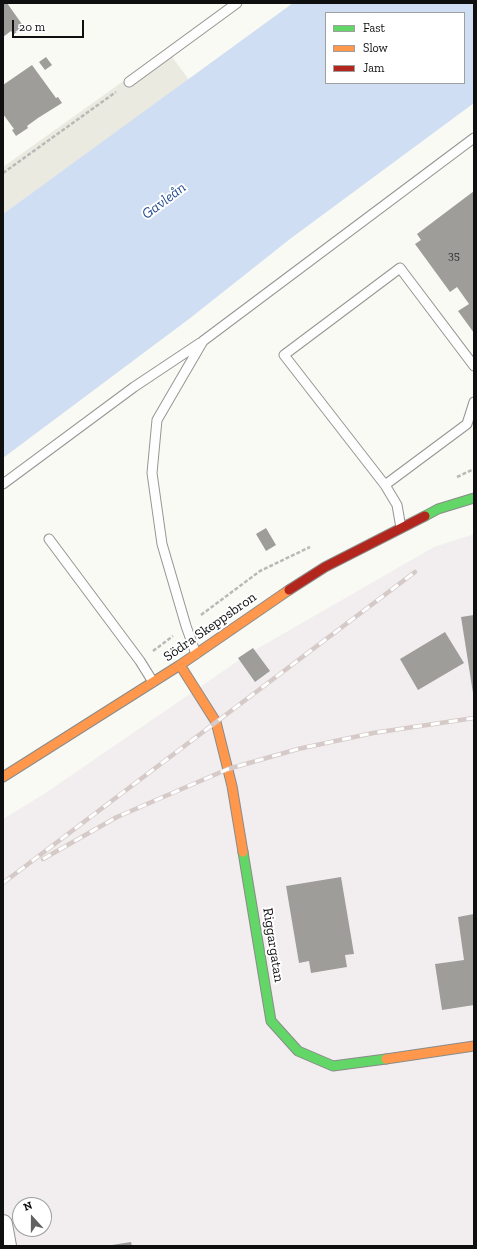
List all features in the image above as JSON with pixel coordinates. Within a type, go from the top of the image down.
[{"type":"street","name":"Södra Skeppsbron","points":[[3,777],[180,665],[278,597],[325,567],[438,509],[474,498]]},
{"type":"street","name":"Riggargatan","points":[[180,665],[216,722],[232,786],[271,1021],[298,1051],[333,1066],[474,1046]]},
{"type":"street","points":[[3,1224],[7,1246]]},
{"type":"lane","points":[[129,82],[237,3]]},
{"type":"lane","points":[[3,484],[134,387],[203,341],[474,138]]},
{"type":"lane","points":[[400,528],[397,506],[385,485],[284,355],[400,268],[474,366]]},
{"type":"lane","points":[[196,654],[186,626],[162,544],[152,473],[157,420],[203,341]]},
{"type":"lane","points":[[385,485],[467,424],[474,402]]},
{"type":"lane","points":[[49,539],[140,661],[153,682]]},
{"type":"path","points":[[3,173],[129,82]]},
{"type":"shaded area","points":[[167,50],[189,80],[3,214],[3,167]]},
{"type":"shaded area","points":[[474,534],[474,1246],[3,1246],[3,819],[44,794],[248,654],[434,547]]},
{"type":"water","name":"Gavleån","points":[[293,3],[474,3],[474,103],[290,239],[189,319],[3,458],[3,214]]},
{"type":"building","points":[[3,3],[7,3],[24,27],[14,34],[11,31],[3,37]]},
{"type":"building","points":[[46,57],[52,65],[45,70],[39,62]]},
{"type":"building","points":[[32,65],[56,98],[58,97],[62,103],[38,118],[27,126],[28,128],[16,136],[12,130],[14,129],[3,114],[3,85]]},
{"type":"building","points":[[474,191],[474,333],[458,311],[469,304],[457,287],[450,292],[415,244],[421,240],[417,234]]},
{"type":"building","points":[[266,528],[276,545],[266,551],[256,534]]},
{"type":"building","points":[[474,615],[474,693],[473,693],[461,617]]},
{"type":"building","points":[[445,632],[464,663],[418,690],[400,659]]},
{"type":"building","points":[[253,648],[270,671],[255,682],[238,658]]},
{"type":"building","points":[[341,877],[354,954],[345,955],[347,967],[311,973],[309,961],[299,963],[286,886]]},
{"type":"building","points":[[474,914],[474,1005],[442,1010],[435,964],[464,960],[458,917]]},
{"type":"building","points":[[131,1242],[132,1246],[112,1246],[112,1245]]},
{"type":"railway","points":[[3,883],[415,572]]},
{"type":"railway","points":[[43,859],[117,817],[228,769],[298,749],[373,733],[474,718]]},
{"type":"traffic: fast","points":[[425,516],[438,509],[474,498]]},
{"type":"traffic: fast","points":[[243,852],[271,1021],[298,1051],[333,1066],[386,1059]]},
{"type":"traffic: slow","points":[[3,777],[180,665],[289,590]]},
{"type":"traffic: slow","points":[[180,665],[216,722],[232,786],[243,852]]},
{"type":"traffic: slow","points":[[386,1059],[474,1046]]},
{"type":"traffic: jam","points":[[289,590],[325,567],[425,516]]}]
